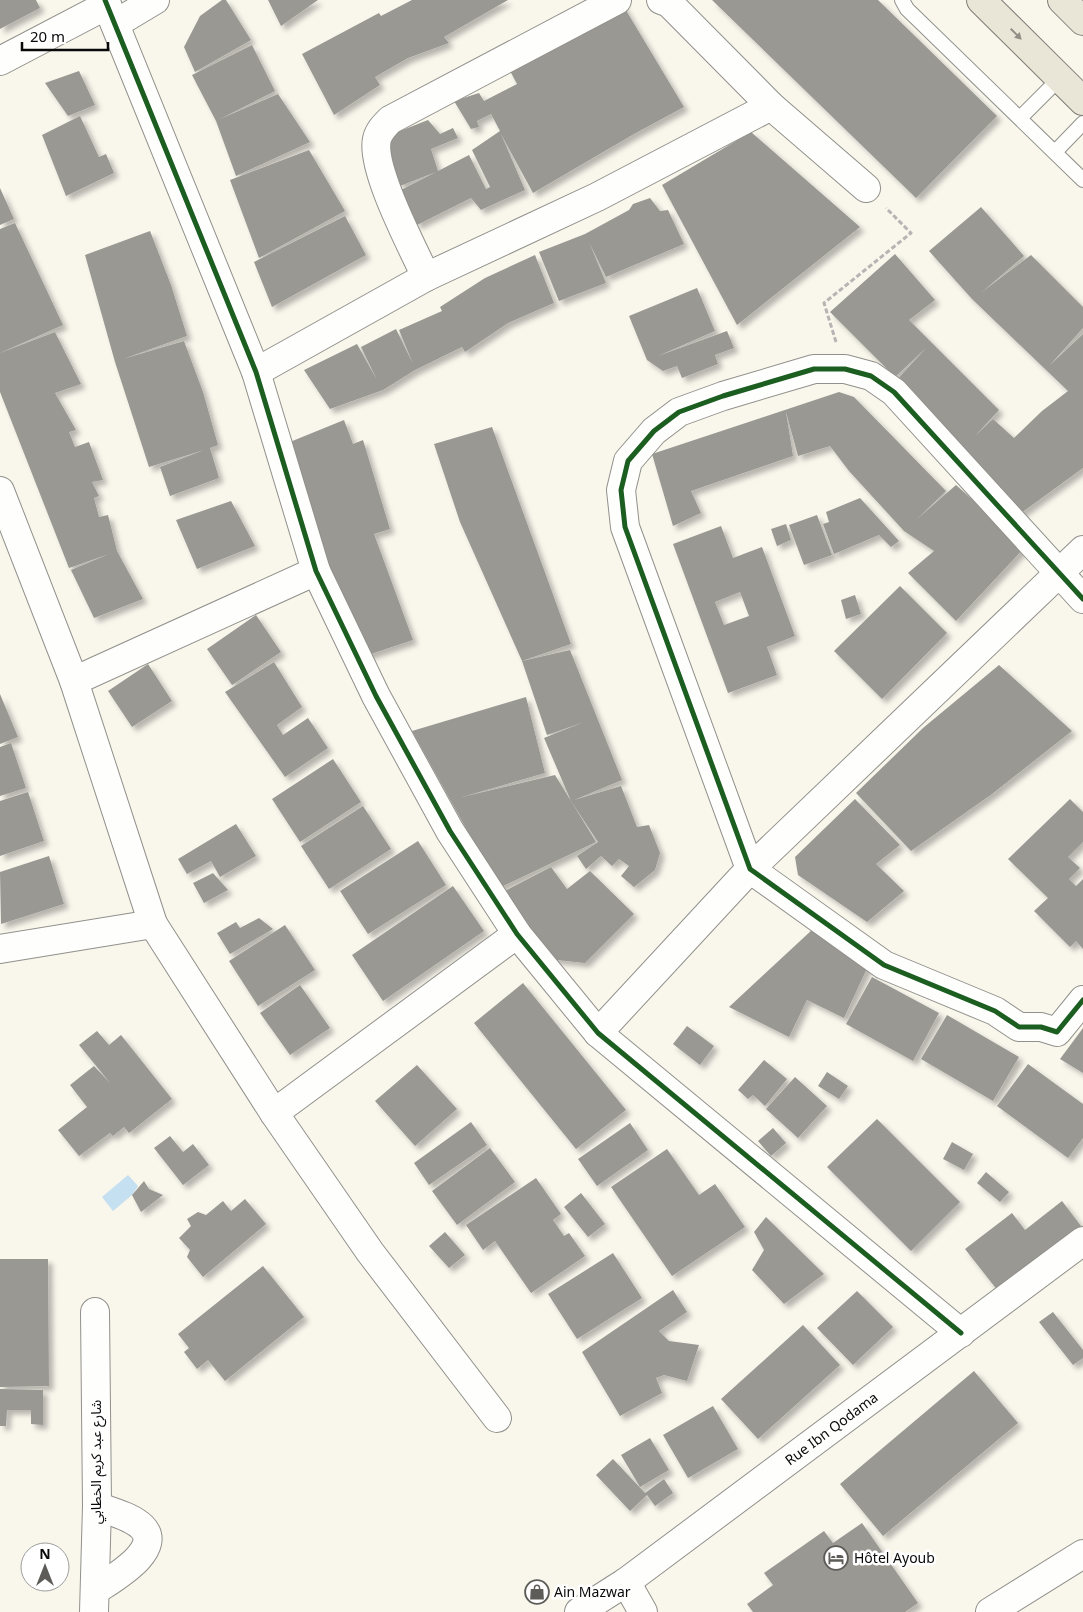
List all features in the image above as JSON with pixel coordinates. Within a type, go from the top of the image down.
[{"type":"main road","points":[[981,0],[1083,101]]},
{"type":"main road","points":[[1062,0],[1083,21]]},
{"type":"street","points":[[0,61],[109,10],[155,0]]},
{"type":"street","points":[[426,277],[379,170],[377,140],[381,129],[390,120],[617,0]]},
{"type":"street","points":[[660,0],[668,4],[771,106],[866,188]]},
{"type":"street","points":[[109,10],[256,372],[316,571],[376,696],[450,831],[517,934],[598,1033],[961,1333]]},
{"type":"street","points":[[256,372],[426,277],[597,197],[771,106]]},
{"type":"street","points":[[1083,599],[894,392],[871,376],[845,369],[814,369],[723,396],[679,412],[654,431],[628,461],[621,490],[625,527],[750,869],[884,965],[995,1011],[1019,1027],[1041,1027],[1057,1032],[1083,1000]]},
{"type":"street","points":[[0,491],[74,682],[153,924],[274,1113],[370,1252],[497,1418]]},
{"type":"street","points":[[598,1033],[750,869],[1083,550]]},
{"type":"street","points":[[74,682],[316,571]]},
{"type":"street","points":[[0,949],[153,924]]},
{"type":"street","points":[[274,1113],[517,934]]},
{"type":"street","name":"Rue Ibn Qodama","points":[[579,1612],[626,1582],[1083,1241]]},
{"type":"street","name":"شارع عبد كريم الخطابي","points":[[95,1601],[97,1506],[96,1312]]},
{"type":"street","points":[[95,1601],[138,1559],[147,1545],[147,1536],[143,1528],[132,1520],[97,1506]]},
{"type":"street","points":[[990,1612],[1083,1554]]},
{"type":"street","points":[[626,1582],[643,1612]]},
{"type":"lane","points":[[902,0],[907,9],[1083,180]]},
{"type":"lane","points":[[1020,118],[1060,78]]},
{"type":"lane","points":[[1055,152],[1083,123]]},
{"type":"path","points":[[845,369],[824,303],[911,233],[866,188]]},
{"type":"water","points":[[128,1175],[138,1186],[132,1195],[113,1211],[102,1197]]},
{"type":"building","points":[[0,0],[36,0],[40,8],[0,29]]},
{"type":"building","points":[[222,0],[226,0],[251,40],[195,72],[184,47],[200,16]]},
{"type":"building","points":[[268,0],[318,0],[281,26]]},
{"type":"building","points":[[412,0],[508,0],[444,37],[449,43],[408,58],[375,77],[380,85],[334,115],[302,54],[379,13],[381,16]]},
{"type":"building","points":[[712,0],[878,0],[997,116],[916,198]]},
{"type":"building","points":[[621,2],[684,107],[533,193],[501,134],[525,190],[481,210],[471,198],[417,225],[399,191],[436,172],[400,186],[377,140],[428,120],[440,134],[453,128],[458,138],[431,149],[438,171],[469,155],[486,189],[490,187],[472,150],[500,131],[491,114],[477,121],[479,127],[471,129],[454,101],[479,93],[484,101],[517,84],[510,71]]},
{"type":"building","points":[[252,45],[275,91],[220,119],[278,94],[310,142],[236,176],[216,121],[192,75]]},
{"type":"building","points":[[79,71],[95,105],[68,116],[45,83]]},
{"type":"building","points":[[80,116],[99,157],[106,154],[114,173],[66,196],[42,135]]},
{"type":"building","points":[[751,132],[860,227],[737,325],[662,185]]},
{"type":"building","points":[[309,150],[345,211],[259,258],[230,180]]},
{"type":"building","points":[[0,188],[14,219],[0,225]]},
{"type":"building","points":[[650,198],[660,211],[668,210],[684,244],[606,277],[589,242],[606,283],[559,301],[539,252],[585,234],[629,210],[633,204]]},
{"type":"building","points":[[981,207],[1024,256],[982,292],[1031,255],[1083,307],[1083,328],[1049,366],[1083,334],[1083,468],[1017,516],[894,383],[926,348],[895,377],[830,312],[895,254],[935,300],[909,320],[999,410],[975,436],[993,419],[1014,438],[1042,411],[1068,391],[972,299],[929,251]]},
{"type":"building","points":[[345,216],[366,255],[272,307],[254,262]]},
{"type":"building","points":[[15,223],[63,325],[0,353],[0,229]]},
{"type":"building","points":[[150,231],[171,285],[187,336],[123,359],[184,341],[203,392],[218,445],[210,448],[219,478],[170,496],[160,467],[204,450],[149,467],[115,362],[85,255]]},
{"type":"building","points":[[535,255],[554,303],[508,323],[465,352],[462,347],[415,370],[383,390],[330,409],[304,370],[357,344],[377,380],[361,347],[396,329],[413,364],[399,330],[442,311],[440,307],[485,278]]},
{"type":"building","points":[[697,288],[715,331],[658,356],[727,331],[734,348],[715,355],[718,364],[682,378],[677,366],[663,371],[647,360],[629,316]]},
{"type":"building","points":[[55,332],[81,384],[55,393],[76,430],[69,432],[75,447],[89,442],[103,480],[92,482],[99,496],[94,498],[99,517],[108,515],[117,551],[143,599],[94,618],[71,570],[109,554],[69,568],[0,392],[0,353]]},
{"type":"building","points":[[839,392],[854,397],[946,491],[916,520],[956,485],[1025,547],[956,621],[908,573],[934,551],[904,531],[849,471],[830,446],[798,456],[786,412],[793,456],[691,491],[701,513],[673,526],[652,454]]},
{"type":"building","points":[[344,420],[353,444],[363,440],[390,529],[374,534],[413,640],[365,656],[333,583],[285,444]]},
{"type":"building","points":[[492,427],[571,644],[522,661],[460,522],[434,444]]},
{"type":"building","points":[[860,498],[899,541],[891,547],[879,535],[834,554],[823,524],[829,522],[826,512]]},
{"type":"building","points":[[231,501],[255,546],[197,569],[176,520]]},
{"type":"building","points":[[817,515],[832,555],[804,565],[789,525]]},
{"type":"building","points":[[786,524],[791,540],[777,546],[771,529]]},
{"type":"building","points":[[721,526],[733,558],[762,547],[795,636],[767,647],[777,675],[728,693],[673,544]],"holes":[[[740,592],[749,616],[724,625],[715,602]]]},
{"type":"building","points":[[900,586],[947,633],[882,699],[834,651]]},
{"type":"building","points":[[855,595],[861,614],[846,619],[841,600]]},
{"type":"building","points":[[256,615],[281,652],[232,685],[207,649]]},
{"type":"building","points":[[570,650],[622,780],[574,800],[621,786],[637,827],[649,825],[660,853],[655,870],[634,887],[621,876],[629,866],[619,859],[612,866],[601,856],[586,869],[577,856],[598,842],[571,801],[544,738],[584,722],[547,735],[522,661]]},
{"type":"building","points":[[274,662],[302,707],[277,725],[283,735],[308,718],[328,748],[285,777],[225,692]]},
{"type":"building","points":[[148,664],[172,701],[132,727],[108,691]]},
{"type":"building","points":[[999,665],[1072,731],[992,794],[911,851],[856,793],[923,728]]},
{"type":"building","points":[[0,694],[18,737],[0,744]]},
{"type":"building","points":[[526,697],[545,773],[462,797],[555,775],[596,842],[499,888],[412,731]]},
{"type":"building","points":[[11,743],[26,788],[0,796],[0,747]]},
{"type":"building","points":[[333,759],[361,802],[300,842],[272,799]]},
{"type":"building","points":[[28,792],[44,841],[0,856],[0,801]]},
{"type":"building","points":[[855,799],[900,845],[876,864],[904,891],[867,922],[798,875],[795,857]]},
{"type":"building","points":[[1070,799],[1083,812],[1083,842],[1068,857],[1080,868],[1069,879],[1076,886],[1083,879],[1083,949],[1076,941],[1070,947],[1034,911],[1048,898],[1008,859]]},
{"type":"building","points":[[363,806],[391,849],[329,889],[301,846]]},
{"type":"building","points":[[236,824],[256,856],[220,877],[211,861],[187,874],[178,859]]},
{"type":"building","points":[[418,841],[446,885],[368,934],[340,891]]},
{"type":"building","points":[[49,856],[64,904],[1,924],[0,872]]},
{"type":"building","points":[[551,867],[567,889],[590,871],[634,914],[585,963],[548,959],[501,893]]},
{"type":"building","points":[[213,873],[228,890],[204,903],[193,883]]},
{"type":"building","points":[[453,886],[484,931],[383,1001],[352,955]]},
{"type":"building","points":[[259,918],[273,929],[230,954],[217,933],[236,922],[240,928]]},
{"type":"building","points":[[285,925],[315,970],[258,1006],[229,961]]},
{"type":"building","points":[[813,929],[869,964],[844,1018],[807,1000],[789,1037],[729,1007]]},
{"type":"building","points":[[872,977],[939,1013],[913,1061],[846,1024]]},
{"type":"building","points":[[523,983],[626,1110],[576,1149],[474,1023]]},
{"type":"building","points":[[300,985],[330,1028],[290,1055],[260,1013]]},
{"type":"building","points":[[947,1015],[1019,1057],[993,1101],[921,1059]]},
{"type":"building","points":[[687,1026],[714,1046],[700,1065],[673,1044]]},
{"type":"building","points":[[1083,1028],[1083,1073],[1060,1059]]},
{"type":"building","points":[[97,1031],[109,1045],[121,1035],[172,1099],[129,1133],[124,1127],[113,1136],[110,1133],[79,1156],[58,1130],[87,1107],[70,1085],[94,1066],[111,1084],[79,1045]]},
{"type":"building","points":[[764,1060],[787,1079],[765,1106],[753,1095],[748,1099],[738,1090]]},
{"type":"building","points":[[1028,1064],[1083,1104],[1083,1138],[1068,1158],[997,1106]]},
{"type":"building","points":[[417,1065],[457,1109],[415,1146],[375,1101]]},
{"type":"building","points":[[827,1072],[848,1086],[839,1099],[818,1086]]},
{"type":"building","points":[[795,1077],[827,1106],[798,1138],[766,1109]]},
{"type":"building","points":[[877,1119],[960,1202],[911,1251],[827,1167]]},
{"type":"building","points":[[471,1122],[487,1145],[429,1185],[414,1163]]},
{"type":"building","points":[[630,1123],[648,1150],[597,1186],[578,1159]]},
{"type":"building","points":[[773,1128],[786,1143],[771,1156],[758,1141]]},
{"type":"building","points":[[170,1136],[183,1152],[193,1144],[209,1165],[183,1185],[154,1148]]},
{"type":"building","points":[[952,1142],[973,1154],[964,1170],[943,1159]]},
{"type":"building","points":[[490,1148],[515,1182],[457,1225],[432,1191]]},
{"type":"building","points":[[667,1149],[699,1195],[715,1184],[745,1227],[672,1276],[611,1187]]},
{"type":"building","points":[[986,1172],[1009,1192],[1000,1202],[977,1183]]},
{"type":"building","points":[[536,1178],[561,1214],[553,1220],[564,1236],[569,1233],[585,1256],[531,1293],[495,1241],[483,1250],[466,1225]]},
{"type":"building","points":[[144,1181],[149,1189],[163,1195],[141,1212],[132,1195]]},
{"type":"building","points":[[581,1193],[605,1224],[588,1237],[564,1207]]},
{"type":"building","points":[[245,1199],[266,1224],[203,1277],[187,1257],[190,1250],[179,1238],[191,1226],[187,1219],[198,1212],[206,1215],[223,1201],[231,1211]]},
{"type":"building","points":[[1062,1201],[1081,1226],[998,1291],[965,1249],[1012,1213],[1025,1230]]},
{"type":"building","points":[[766,1217],[824,1274],[784,1304],[752,1270],[764,1250],[754,1232]]},
{"type":"building","points":[[445,1232],[465,1255],[449,1268],[429,1246]]},
{"type":"building","points":[[613,1253],[642,1298],[577,1339],[548,1294]]},
{"type":"building","points":[[0,1259],[48,1259],[49,1386],[0,1387]]},
{"type":"building","points":[[263,1266],[304,1317],[225,1381],[208,1360],[197,1369],[184,1352],[189,1348],[178,1334]]},
{"type":"building","points":[[673,1290],[687,1312],[659,1331],[669,1341],[699,1345],[687,1381],[664,1375],[656,1378],[662,1393],[620,1416],[582,1352]]},
{"type":"building","points":[[857,1291],[893,1327],[853,1365],[817,1328]]},
{"type":"building","points":[[1053,1312],[1083,1350],[1083,1358],[1073,1365],[1039,1322]]},
{"type":"building","points":[[803,1325],[840,1365],[758,1439],[721,1399]]},
{"type":"building","points":[[974,1371],[1018,1423],[883,1536],[840,1484]]},
{"type":"building","points":[[0,1389],[43,1390],[43,1425],[31,1424],[31,1410],[7,1410],[6,1426],[0,1426]]},
{"type":"building","points":[[713,1406],[738,1449],[688,1478],[663,1435]]},
{"type":"building","points":[[650,1438],[669,1470],[640,1487],[621,1455]]},
{"type":"building","points":[[613,1459],[645,1493],[664,1479],[673,1493],[655,1506],[647,1495],[630,1511],[596,1475]]},
{"type":"building","name":"Hôtel Ayoub","points":[[862,1523],[918,1603],[905,1612],[753,1612],[747,1604],[773,1585],[764,1573],[824,1531],[833,1543]]},
{"type":"cycle path","points":[[105,0],[256,372],[316,571],[376,696],[450,831],[517,934],[598,1033],[961,1333]]},
{"type":"cycle path","points":[[1083,599],[894,392],[871,376],[845,369],[814,369],[723,396],[679,412],[654,431],[628,461],[621,490],[625,527],[750,869],[884,965],[995,1011],[1019,1027],[1041,1027],[1057,1032],[1083,1000]]},
{"type":"place","name":"Hôtel Ayoub","points":[[836,1558]]},
{"type":"place","name":"Ain Mazwar","points":[[537,1592]]}]
